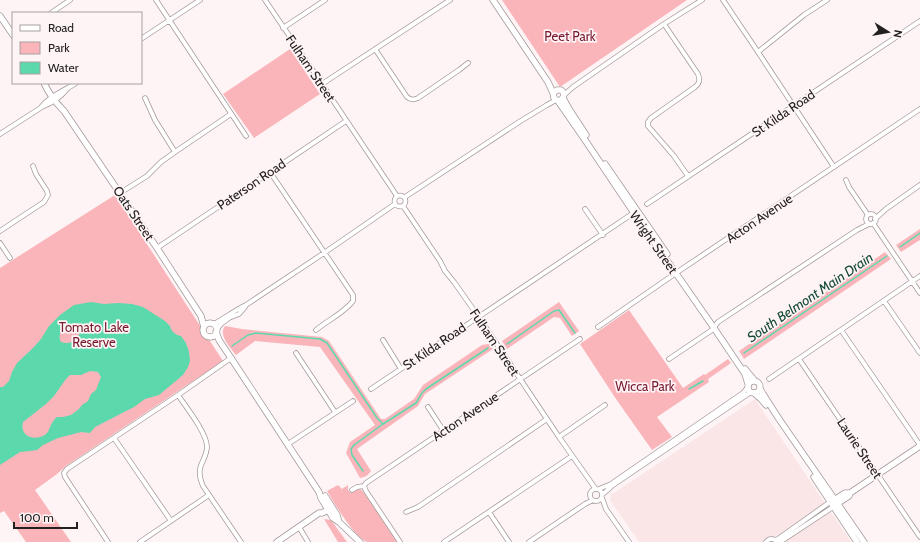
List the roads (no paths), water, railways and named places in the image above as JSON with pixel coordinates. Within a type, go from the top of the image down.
[{"type":"street","points":[[52,12],[70,0]]},
{"type":"street","points":[[156,0],[246,136]]},
{"type":"street","points":[[142,38],[200,0]]},
{"type":"street","name":"Fulham Street","points":[[265,0],[397,196]]},
{"type":"street","points":[[283,28],[325,0]]},
{"type":"street","points":[[322,84],[450,0]]},
{"type":"street","name":"Wright Street","points":[[493,0],[548,82],[573,114],[636,212],[714,326],[748,374],[760,383],[760,389],[763,394],[834,503],[857,542]]},
{"type":"street","name":"Wright Street","points":[[497,0],[547,75],[558,95]]},
{"type":"street","points":[[405,198],[547,105],[558,95],[573,87],[664,24],[702,0]]},
{"type":"street","points":[[723,0],[834,167]]},
{"type":"street","points":[[758,52],[804,15],[827,0]]},
{"type":"street","points":[[0,16],[12,34]]},
{"type":"street","name":"St Kilda Road","points":[[647,204],[920,21]]},
{"type":"street","points":[[664,24],[700,79],[699,84],[696,87],[651,118],[648,122],[648,126],[674,156],[688,176]]},
{"type":"street","points":[[375,49],[410,99],[418,98],[468,63]]},
{"type":"street","name":"Oats Street","points":[[44,84],[62,104],[64,111],[157,248],[201,316],[214,327],[219,340],[230,358],[320,492],[321,498],[329,507],[333,518],[360,542]]},
{"type":"street","name":"Oats Street","points":[[48,84],[55,97]]},
{"type":"street","points":[[0,134],[48,104],[60,91],[74,84]]},
{"type":"street","points":[[146,98],[155,120],[175,152]]},
{"type":"street","name":"Acton Avenue","points":[[598,327],[677,272],[920,109]]},
{"type":"street","points":[[120,193],[147,176],[161,162],[231,114]]},
{"type":"street","name":"Paterson Road","points":[[157,248],[346,121]]},
{"type":"street","points":[[0,231],[44,202],[46,199],[48,195],[47,191],[36,174],[33,166]]},
{"type":"street","points":[[270,172],[353,295],[353,301],[349,306],[316,330]]},
{"type":"street","points":[[846,180],[849,187],[870,215],[874,216],[871,222]]},
{"type":"street","points":[[669,359],[712,330],[718,322],[871,222],[886,209],[920,185]]},
{"type":"street","points":[[395,204],[395,198],[397,196],[400,195],[405,198]]},
{"type":"street","points":[[395,204],[400,207],[403,206],[406,201],[405,198]]},
{"type":"street","points":[[214,327],[206,324],[203,331],[205,334],[210,336],[214,335],[214,327],[222,320],[395,204]]},
{"type":"street","name":"Fulham Street","points":[[403,206],[445,271],[478,316],[587,478],[595,489],[602,492],[606,508],[629,542]]},
{"type":"street","points":[[585,209],[603,235]]},
{"type":"street","points":[[886,209],[866,218],[871,222],[920,293]]},
{"type":"street","name":"St Kilda Road","points":[[371,389],[478,316],[636,212]]},
{"type":"street","points":[[0,243],[10,258]]},
{"type":"street","points":[[769,379],[920,276]]},
{"type":"street","points":[[884,301],[920,353]]},
{"type":"street","name":"Oats Street","points":[[201,316],[204,327]]},
{"type":"street","name":"Wright Street","points":[[714,326],[745,374],[751,389],[764,403],[834,503],[864,542]]},
{"type":"street","points":[[780,542],[846,493],[850,492],[920,446],[918,440],[841,330]]},
{"type":"street","name":"Oats Street","points":[[210,336],[230,358]]},
{"type":"street","name":"Acton Avenue","points":[[352,490],[357,487],[364,486],[369,480],[580,339]]},
{"type":"street","points":[[382,340],[401,369]]},
{"type":"street","points":[[296,353],[336,412]]},
{"type":"street","points":[[108,542],[65,477],[64,472],[230,358]]},
{"type":"street","name":"Laurie Street","points":[[799,359],[920,537]]},
{"type":"street","points":[[751,389],[751,381],[754,380]]},
{"type":"street","points":[[529,542],[585,504],[602,496],[620,481],[751,389]]},
{"type":"street","points":[[593,499],[590,494],[595,489],[611,484],[743,393],[751,389],[758,392],[760,389]]},
{"type":"street","points":[[178,395],[202,431],[205,439],[207,447],[199,472],[200,480],[241,542]]},
{"type":"street","points":[[288,444],[353,401]]},
{"type":"street","points":[[559,437],[605,405]]},
{"type":"street","points":[[428,407],[443,430]]},
{"type":"street","points":[[406,512],[418,507],[547,419]]},
{"type":"street","points":[[114,438],[171,521]]},
{"type":"street","points":[[444,542],[572,456]]},
{"type":"street","points":[[364,486],[400,542]]},
{"type":"street","points":[[140,542],[209,495]]},
{"type":"street","name":"Fulham Street","points":[[593,499],[606,508]]},
{"type":"street","points":[[766,542],[769,539],[776,541],[834,503]]},
{"type":"street","points":[[277,542],[319,513],[320,510],[329,507]]},
{"type":"street","points":[[489,512],[509,542]]},
{"type":"street","points":[[299,527],[308,542]]},
{"type":"water","points":[[91,302],[104,304],[132,304],[143,307],[165,321],[170,326],[172,331],[181,336],[186,343],[189,352],[190,361],[188,367],[183,375],[159,395],[145,399],[134,407],[95,427],[90,433],[81,432],[58,438],[43,445],[37,450],[20,452],[0,465],[0,387],[3,387],[9,381],[17,363],[41,339],[49,326],[60,315],[74,305]],"holes":[[[76,323],[80,324],[82,329],[79,335],[71,342],[61,342],[60,336],[62,330],[67,326]],[[90,371],[98,372],[101,377],[96,390],[91,394],[88,401],[71,415],[57,417],[46,434],[38,438],[29,437],[22,427],[23,422],[46,404],[70,375],[81,375]]]},
{"type":"waterway","name":"South Belmont Main Drain","points":[[900,247],[920,233]]},
{"type":"waterway","name":"South Belmont Main Drain","points":[[744,353],[887,256]]},
{"type":"waterway","name":"South Belmont Main Drain","points":[[507,344],[554,311],[559,310],[575,333]]},
{"type":"waterway","name":"South Belmont Main Drain","points":[[232,346],[248,335],[256,333],[320,339],[327,343],[377,418],[383,424]]},
{"type":"waterway","name":"South Belmont Main Drain","points":[[363,471],[352,455],[351,449],[354,445],[416,403],[426,389],[488,348]]},
{"type":"waterway","name":"South Belmont Main Drain","points":[[689,389],[703,381]]},
{"type":"park label","name":"Peet Park","points":[[570,36]]},
{"type":"park label","name":"Tomato Lake Reserve","points":[[94,334]]},
{"type":"park label","name":"Wicca Park","points":[[645,386]]}]
